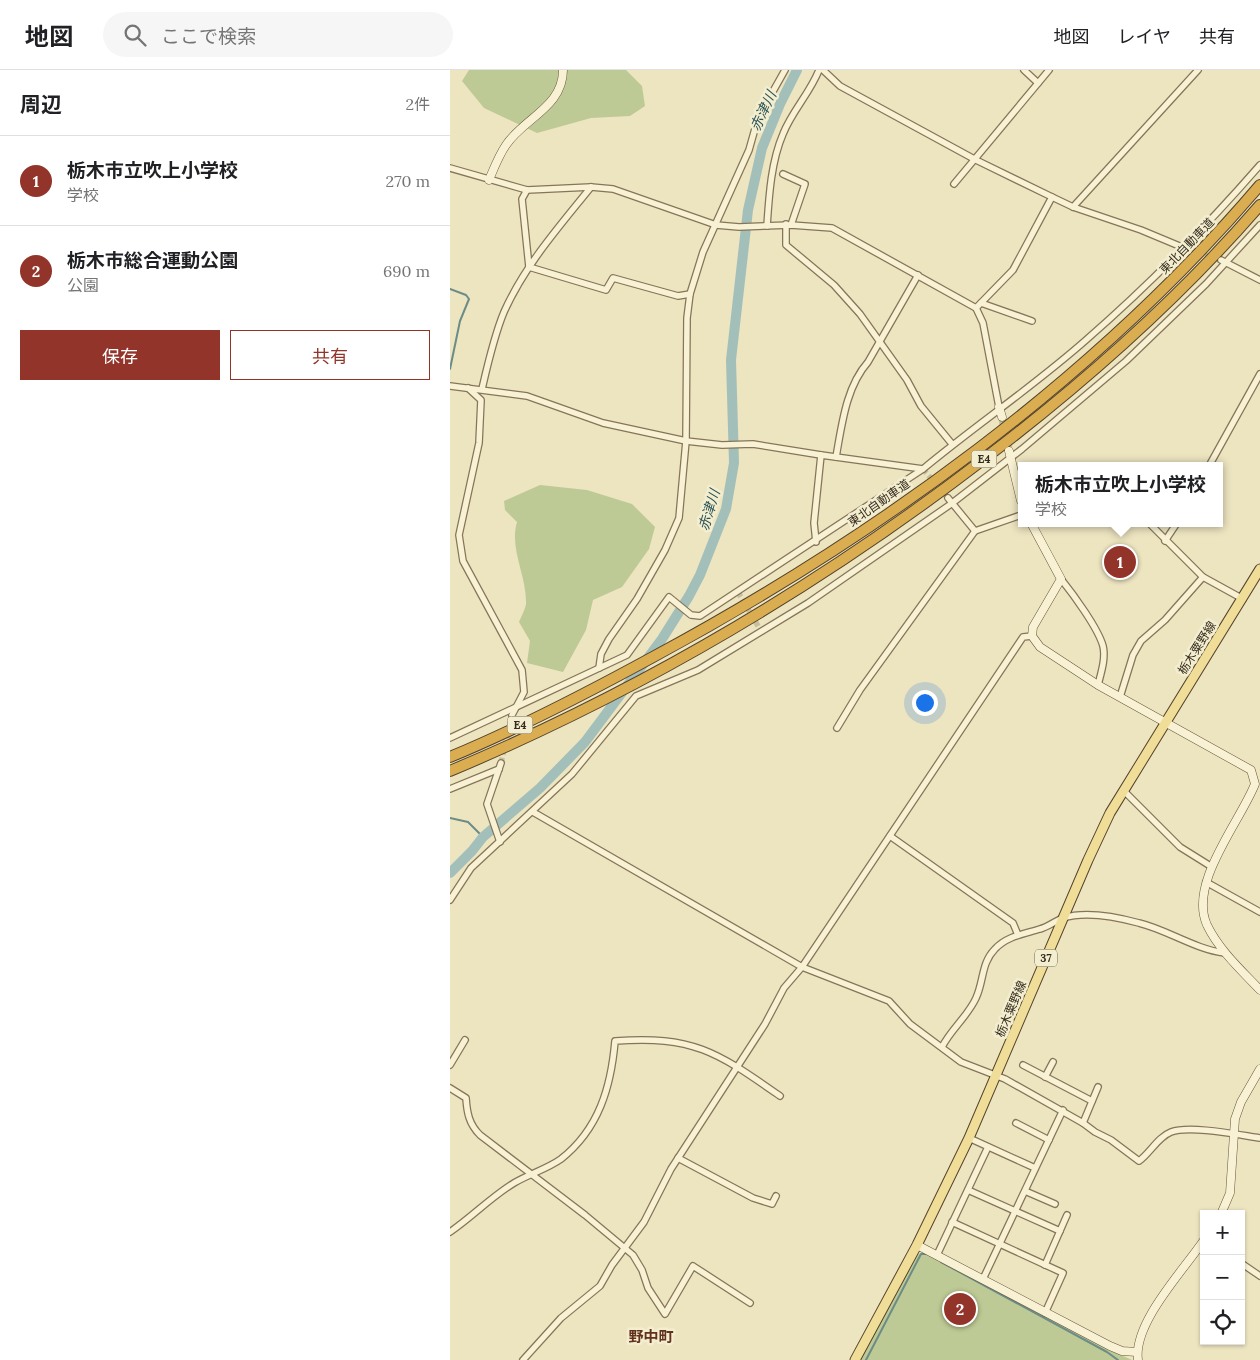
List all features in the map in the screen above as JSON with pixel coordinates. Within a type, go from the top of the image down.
[{"type":"highway","name":"東北自動車道","points":[[450,756],[589,692],[690,637],[828,553],[945,472],[1056,385],[1147,303],[1205,245],[1260,185]]},
{"type":"highway","name":"東北自動車道","points":[[450,771],[572,715],[749,619],[906,517],[1011,438],[1072,389],[1151,318],[1202,268],[1260,205]]},
{"type":"main road","name":"栃木粟野線","points":[[855,1360],[917,1245],[969,1138],[1101,831],[1122,790],[1260,569]]},
{"type":"street","points":[[489,180],[507,143],[552,101],[563,82],[563,70]]},
{"type":"street","points":[[599,668],[601,654],[609,639],[637,598],[674,533],[682,500],[686,441],[687,318],[690,294],[703,252],[749,150],[758,118],[785,70]]},
{"type":"street","points":[[765,226],[773,174],[782,135],[798,104],[814,83],[819,70]]},
{"type":"street","points":[[823,70],[840,86],[976,160],[1073,207],[1141,230],[1186,250]]},
{"type":"street","points":[[1024,70],[1038,83]]},
{"type":"street","points":[[954,184],[976,160],[1049,70]]},
{"type":"street","points":[[1073,207],[1198,70]]},
{"type":"street","points":[[450,738],[513,712],[627,655],[670,597],[691,615],[700,616],[816,542],[923,469],[952,444],[1086,340],[1186,250],[1260,166]]},
{"type":"street","points":[[450,168],[527,190],[591,187],[613,189],[642,197],[716,225],[738,227],[789,224],[832,228],[976,308],[983,324],[1002,417]]},
{"type":"street","points":[[783,174],[805,184],[789,224],[786,245],[834,285],[860,314],[907,380],[917,400],[952,444]]},
{"type":"street","points":[[482,389],[504,313],[529,267],[550,237],[591,187]]},
{"type":"street","points":[[527,190],[522,199],[529,267]]},
{"type":"street","points":[[976,308],[1013,270],[1052,197]]},
{"type":"street","points":[[450,900],[471,868],[532,812],[593,750],[636,696],[698,670],[808,603],[950,501],[1126,361],[1260,225]]},
{"type":"street","points":[[1224,261],[1260,280]]},
{"type":"street","points":[[529,267],[606,290],[613,278],[678,296],[690,294]]},
{"type":"street","points":[[836,457],[845,409],[857,374],[868,362],[918,275]]},
{"type":"street","points":[[981,303],[1032,321]]},
{"type":"street","points":[[1211,462],[1260,374]]},
{"type":"street","points":[[450,386],[527,396],[603,423],[686,441],[725,445],[750,444],[923,469]]},
{"type":"street","points":[[468,388],[481,400],[479,443],[459,535],[459,545],[463,561],[522,670],[524,692],[513,712]]},
{"type":"street","points":[[1010,454],[1018,488]]},
{"type":"street","points":[[816,542],[814,523],[821,455]]},
{"type":"street","points":[[950,501],[975,531]]},
{"type":"street","points":[[837,728],[860,690],[975,531],[1018,515]]},
{"type":"street","points":[[1033,527],[1060,579],[1069,589],[1103,647],[1103,665],[1098,685]]},
{"type":"street","points":[[1153,527],[1203,578],[1243,599]]},
{"type":"street","points":[[1165,541],[1174,527]]},
{"type":"street","points":[[1120,697],[1133,655],[1141,641],[1165,620],[1203,578]]},
{"type":"street","points":[[1032,636],[1040,613],[1060,579]]},
{"type":"street","points":[[1032,636],[1040,647],[1098,685],[1239,763],[1257,776],[1252,792],[1212,867],[1206,882],[1203,902],[1206,924],[1225,953],[1260,990]]},
{"type":"street","points":[[524,1360],[539,1340],[561,1318],[600,1286],[624,1247],[644,1222],[678,1158],[738,1067],[778,1002],[784,988],[802,966],[1023,637],[1032,636]]},
{"type":"street","points":[[450,789],[500,766],[487,804],[500,842]]},
{"type":"street","points":[[1122,790],[1180,847],[1212,867]]},
{"type":"street","points":[[532,812],[802,966],[889,1001],[910,1024],[961,1062],[996,1076],[1063,1110],[1095,1132],[1111,1140],[1139,1161],[1169,1132],[1232,1133],[1260,1138]]},
{"type":"street","points":[[890,836],[1013,923],[1018,935]]},
{"type":"street","points":[[1206,882],[1260,912]]},
{"type":"street","points":[[942,1047],[951,1030],[967,1013],[977,996],[982,971],[992,953],[1004,941],[1018,935],[1042,929],[1063,918],[1093,916],[1141,923],[1211,951],[1225,953]]},
{"type":"street","points":[[450,1232],[513,1183],[560,1160],[590,1128],[599,1114],[607,1092],[615,1042],[646,1039],[684,1043],[710,1051],[738,1067],[780,1096]]},
{"type":"street","points":[[450,1064],[465,1040]]},
{"type":"street","points":[[1045,1077],[1053,1062]]},
{"type":"street","points":[[1023,1065],[1092,1101]]},
{"type":"street","points":[[1223,1210],[1230,1193],[1232,1133],[1241,1102],[1260,1069]]},
{"type":"street","points":[[1083,1123],[1098,1087]]},
{"type":"street","points":[[450,1088],[466,1098],[467,1112],[473,1128],[480,1135],[633,1255],[642,1270],[648,1288],[665,1314],[693,1266],[750,1303]]},
{"type":"street","points":[[983,1279],[1063,1110]]},
{"type":"street","points":[[1016,1123],[1049,1140]]},
{"type":"street","points":[[969,1138],[1036,1168]]},
{"type":"street","points":[[937,1255],[988,1147]]},
{"type":"street","points":[[678,1158],[753,1198],[772,1204],[776,1196]]},
{"type":"street","points":[[968,1190],[1060,1232]]},
{"type":"street","points":[[1024,1191],[1055,1204]]},
{"type":"street","points":[[1045,1264],[1067,1215]]},
{"type":"street","points":[[952,1222],[1000,1242],[1063,1273],[1045,1313]]},
{"type":"street","points":[[917,1245],[1110,1346],[1137,1356],[1138,1342],[1146,1322],[1200,1248]]},
{"type":"street","points":[[1245,1266],[1260,1276]]},
{"type":"green space","points":[[469,70],[626,70],[642,86],[645,106],[630,116],[591,118],[537,133],[484,108],[462,81]]},
{"type":"green space","points":[[540,485],[587,490],[632,504],[655,527],[649,549],[622,587],[593,600],[586,630],[563,672],[527,663],[530,641],[519,622],[526,604],[526,594],[515,542],[517,522],[505,510],[504,501]]},
{"type":"green space","points":[[923,1252],[1132,1360],[860,1360],[916,1255]]},
{"type":"waterway","name":"赤津川","points":[[450,873],[483,837],[540,788],[585,742],[662,639],[700,575],[726,509],[734,463],[731,360],[748,210],[762,148],[780,104],[797,70]]},
{"type":"waterway","points":[[450,289],[466,295],[469,299],[460,321],[450,369]]},
{"type":"waterway","points":[[450,818],[468,822],[483,837]]},
{"type":"waterway","points":[[866,1360],[921,1254],[926,1254]]},
{"type":"waterway","points":[[941,1262],[1107,1352],[1118,1360]]},
{"type":"tunnel","points":[[1189,250],[1221,260]]},
{"type":"tunnel","points":[[1002,417],[1009,451]]},
{"type":"tunnel","points":[[923,469],[948,498]]},
{"type":"tunnel","points":[[738,592],[761,631]]},
{"type":"tunnel","points":[[501,763],[512,715]]},
{"type":"place","name":"栃木市立吹上小学校","points":[[1120,562]]},
{"type":"place","name":"栃木市総合運動公園","points":[[960,1309]]},
{"type":"district","name":"野中町","points":[[651,1337]]}]
